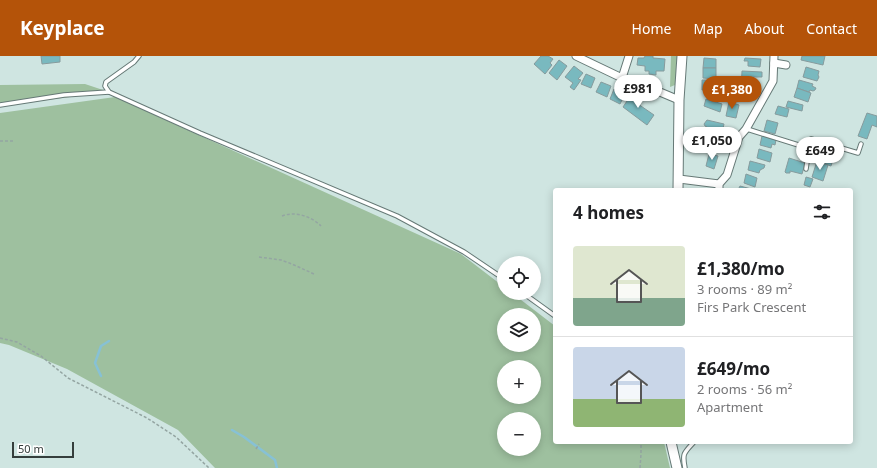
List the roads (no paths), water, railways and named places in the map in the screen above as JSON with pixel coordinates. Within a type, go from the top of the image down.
[{"type":"street","points":[[576,56],[622,78],[636,82],[679,100]]},
{"type":"street","points":[[622,78],[629,56]]},
{"type":"street","points":[[678,188],[679,100],[682,56]]},
{"type":"street","points":[[679,179],[719,187],[727,175],[739,137],[746,129],[773,81],[774,60],[786,65]]},
{"type":"street","points":[[671,444],[677,468]]},
{"type":"lane","points":[[109,92],[105,86],[106,82],[134,62],[139,56]]},
{"type":"lane","points":[[0,105],[64,95],[109,92],[200,133],[397,216],[464,252],[497,274]]},
{"type":"lane","points":[[746,129],[808,148]]},
{"type":"lane","points":[[806,169],[808,148],[811,139],[858,153],[861,144]]},
{"type":"lane","points":[[533,300],[553,315]]},
{"type":"lane","points":[[686,468],[683,459],[685,452],[692,444]]},
{"type":"waterway","points":[[101,376],[95,363],[101,346],[109,341]]},
{"type":"waterway","points":[[232,430],[275,460],[277,468]]}]
